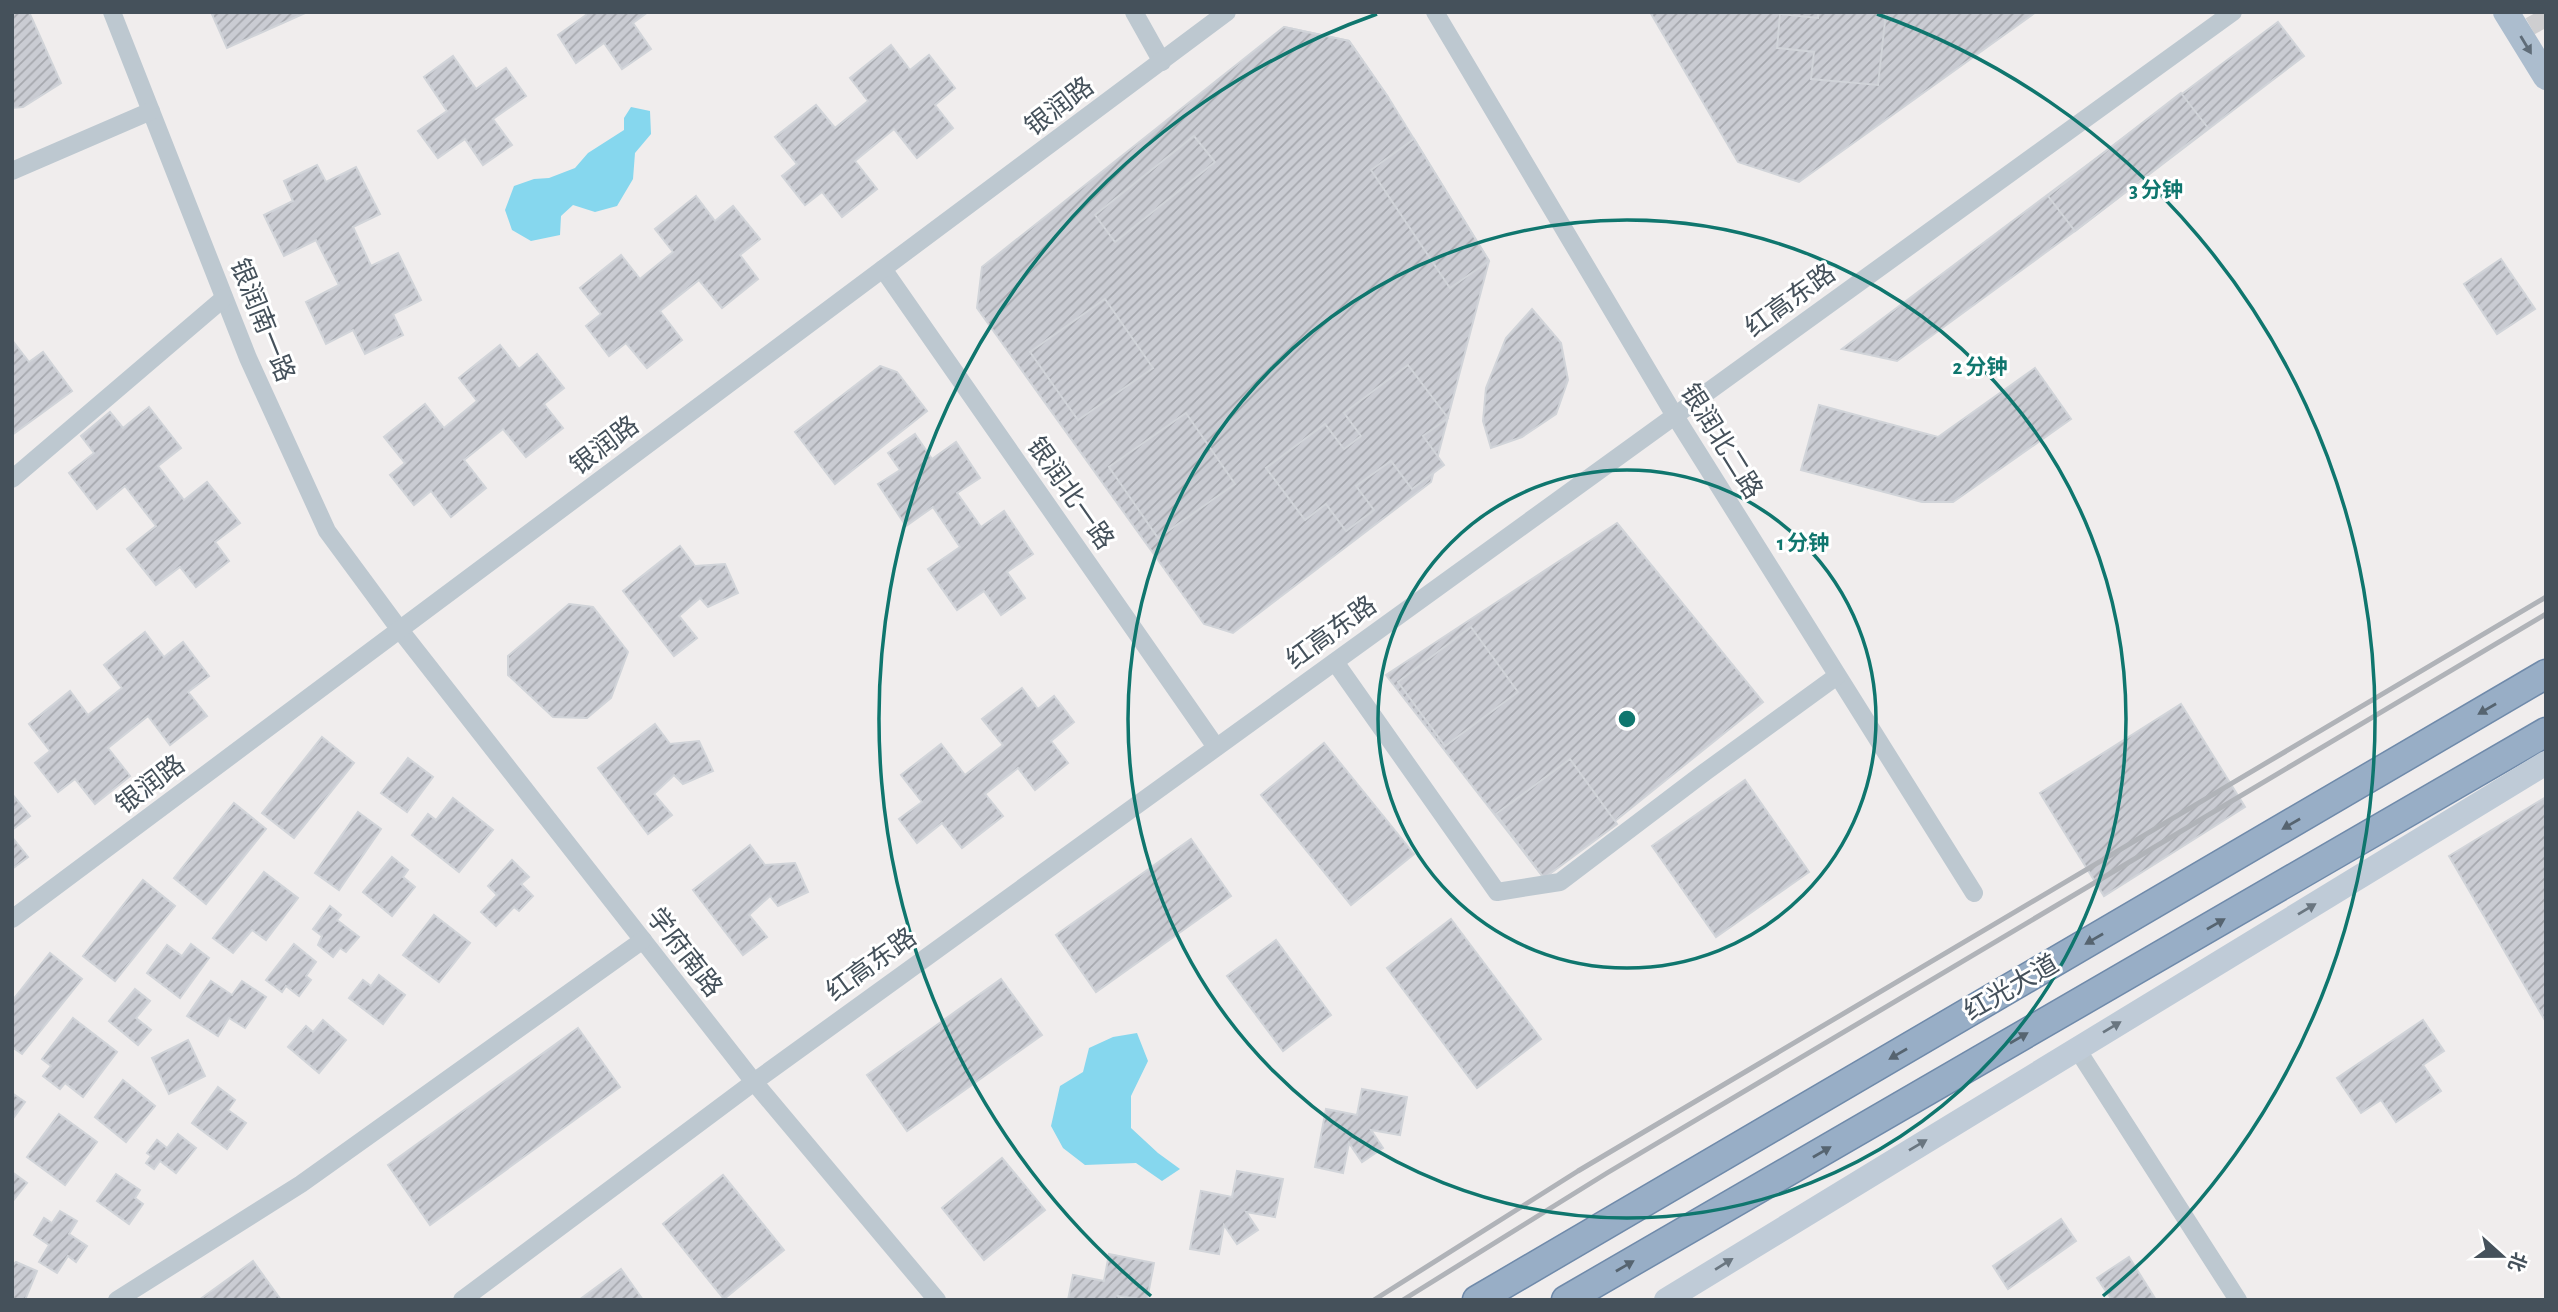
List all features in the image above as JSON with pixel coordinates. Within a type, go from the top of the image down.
[{"type":"highway","name":"红光大道","points":[[1477,1300],[2546,674]]},
{"type":"highway","name":"红光大道","points":[[1566,1300],[2546,733]]},
{"type":"main road","points":[[2506,12],[2546,77]]},
{"type":"main road","points":[[1666,1300],[2546,763]]},
{"type":"street","name":"银润南一路","points":[[112,12],[248,359],[327,531],[400,630]]},
{"type":"street","points":[[1134,12],[1162,62]]},
{"type":"street","name":"银润路","points":[[12,919],[1227,12]]},
{"type":"street","name":"银润北二路","points":[[1435,12],[1675,416],[1974,893]]},
{"type":"street","name":"红高东路","points":[[462,1300],[754,1082],[2233,12]]},
{"type":"street","points":[[12,171],[151,111]]},
{"type":"street","name":"银润北一路","points":[[883,270],[1216,747]]},
{"type":"street","points":[[12,479],[224,298]]},
{"type":"street","name":"学府南路","points":[[400,630],[754,1082],[937,1300]]},
{"type":"street","points":[[1335,662],[1497,892],[1560,883],[1705,772],[1837,676]]},
{"type":"street","points":[[117,1300],[301,1184],[643,940]]},
{"type":"street","points":[[2077,1049],[2238,1300]]},
{"type":"water","points":[[631,107],[650,111],[651,134],[635,153],[633,179],[617,206],[595,212],[573,205],[561,216],[560,235],[531,241],[512,230],[505,210],[514,186],[534,179],[549,178],[575,168],[588,153],[624,130],[624,118]]},
{"type":"water","points":[[1137,1033],[1148,1061],[1131,1096],[1131,1128],[1180,1169],[1162,1181],[1136,1163],[1085,1165],[1063,1148],[1051,1126],[1060,1086],[1083,1072],[1089,1048],[1113,1037]]},
{"type":"building","points":[[12,12],[29,12],[61,83],[23,107],[12,108]]},
{"type":"building","points":[[211,12],[305,12],[305,13],[227,48]]},
{"type":"building","points":[[585,12],[648,12],[633,23],[651,49],[622,69],[604,43],[576,63],[558,35],[586,15]]},
{"type":"building","points":[[1650,12],[2036,12],[1799,182],[1738,162]]},
{"type":"building","points":[[1818,12],[1886,12],[1878,85],[1811,79],[1814,52],[1777,48],[1780,14],[1818,18]]},
{"type":"building","points":[[2278,22],[2304,56],[2075,231],[1897,361],[1842,349]]},
{"type":"building","points":[[1284,27],[1349,41],[1388,97],[1346,133],[1304,84],[1263,119],[1228,76]]},
{"type":"building","points":[[1284,27],[1349,41],[1388,97],[1489,261],[1431,482],[1233,633],[1204,624],[977,308],[982,267]]},
{"type":"building","points":[[891,45],[910,70],[929,55],[955,88],[935,105],[953,128],[917,158],[894,129],[855,161],[877,189],[842,217],[822,192],[805,205],[782,176],[797,164],[775,137],[816,105],[835,128],[868,101],[850,78]]},
{"type":"building","points":[[453,56],[476,89],[506,68],[526,96],[493,119],[512,145],[483,165],[465,139],[438,158],[418,131],[447,111],[424,77]]},
{"type":"building","points":[[2181,93],[2208,128],[2075,231],[2048,196]]},
{"type":"building","points":[[1194,136],[1215,162],[1115,242],[1095,215]]},
{"type":"building","points":[[1414,139],[1489,261],[1450,288],[1371,170]]},
{"type":"building","points":[[317,165],[326,182],[356,167],[380,214],[353,227],[371,266],[398,253],[421,300],[393,314],[403,335],[365,354],[353,330],[326,344],[306,302],[339,285],[316,240],[284,256],[264,215],[293,201],[284,181]]},
{"type":"building","points":[[696,196],[715,221],[733,206],[760,239],[740,255],[758,279],[722,308],[699,280],[660,311],[682,340],[647,368],[626,343],[609,356],[586,326],[601,314],[580,288],[621,255],[640,279],[673,252],[655,229]]},
{"type":"building","points":[[2501,259],[2535,309],[2497,334],[2464,284]]},
{"type":"building","points":[[1105,299],[1153,368],[1078,420],[1030,352]]},
{"type":"building","points":[[1532,309],[1561,343],[1568,380],[1556,414],[1522,437],[1491,448],[1483,421],[1486,388],[1506,338]]},
{"type":"building","points":[[12,340],[29,362],[43,352],[72,391],[12,435]]},
{"type":"building","points":[[500,345],[519,369],[537,354],[564,388],[544,404],[563,428],[526,457],[503,429],[464,460],[486,488],[451,517],[431,491],[414,505],[390,475],[405,463],[384,437],[425,404],[444,428],[477,401],[459,378]]},
{"type":"building","points":[[1408,365],[1448,418],[1423,436],[1444,465],[1412,489],[1391,461],[1356,486],[1374,510],[1346,531],[1326,504],[1305,520],[1266,468],[1325,424],[1344,449],[1361,436],[1344,413]]},
{"type":"building","points":[[880,366],[897,372],[927,411],[835,484],[795,432]]},
{"type":"building","points":[[2035,368],[2071,419],[1953,502],[1922,502],[1801,470],[1819,405],[1938,437]]},
{"type":"building","points":[[149,407],[181,448],[158,466],[184,500],[207,482],[240,523],[215,542],[229,561],[196,587],[180,567],[156,585],[127,549],[156,526],[125,486],[97,509],[69,473],[94,453],[81,436],[110,412],[123,428]]},
{"type":"building","points":[[1186,413],[1235,484],[1158,538],[1109,467]]},
{"type":"building","points":[[915,434],[932,459],[956,442],[980,478],[957,493],[981,527],[1004,511],[1033,554],[1007,572],[1025,598],[1001,615],[984,591],[957,610],[928,569],[960,547],[933,507],[906,526],[878,484],[900,470],[888,453]]},
{"type":"building","points":[[1617,523],[1763,702],[1544,878],[1386,675]]},
{"type":"building","points":[[680,546],[695,566],[725,564],[738,593],[708,607],[700,598],[679,616],[697,638],[674,656],[623,591]]},
{"type":"building","points":[[569,604],[593,607],[628,652],[611,698],[587,718],[553,717],[508,675],[508,656]]},
{"type":"building","points":[[1471,627],[1518,692],[1445,746],[1398,682]]},
{"type":"building","points":[[145,632],[164,657],[183,642],[209,676],[188,692],[207,716],[170,745],[148,716],[108,748],[130,776],[95,804],[75,779],[58,792],[35,763],[50,751],[29,724],[70,691],[88,715],[122,688],[104,665]]},
{"type":"building","points":[[1022,688],[1038,709],[1054,696],[1074,722],[1051,741],[1068,763],[1035,790],[1018,768],[985,794],[1003,816],[962,848],[942,823],[917,843],[899,819],[922,802],[901,775],[941,744],[965,775],[1003,745],[982,719]]},
{"type":"building","points":[[2181,704],[2245,807],[2104,896],[2040,793]]},
{"type":"building","points":[[655,724],[670,744],[699,741],[713,771],[683,784],[674,775],[654,794],[672,815],[648,834],[598,768]]},
{"type":"building","points":[[322,737],[354,763],[294,838],[262,813]]},
{"type":"building","points":[[1324,743],[1414,854],[1351,905],[1261,795]]},
{"type":"building","points":[[408,758],[433,777],[407,812],[381,793]]},
{"type":"building","points":[[1570,759],[1617,824],[1544,878],[1496,814]]},
{"type":"building","points":[[1745,780],[1809,872],[1716,937],[1652,846]]},
{"type":"building","points":[[12,794],[30,816],[12,830]]},
{"type":"building","points":[[2546,797],[2546,1022],[2449,856]]},
{"type":"building","points":[[453,798],[493,830],[459,872],[412,835],[428,814],[436,820]]},
{"type":"building","points":[[234,803],[266,829],[206,904],[174,878]]},
{"type":"building","points":[[358,812],[381,829],[339,890],[315,873]]},
{"type":"building","points":[[12,837],[28,857],[12,869]]},
{"type":"building","points":[[1191,839],[1231,896],[1096,992],[1056,935]]},
{"type":"building","points":[[750,845],[765,865],[795,863],[808,892],[778,906],[770,896],[749,915],[767,937],[743,955],[693,890]]},
{"type":"building","points":[[392,857],[408,870],[403,877],[415,887],[392,916],[363,892]]},
{"type":"building","points":[[512,860],[529,877],[521,884],[533,896],[519,911],[514,907],[496,926],[481,912],[497,895],[488,886]]},
{"type":"building","points":[[264,872],[298,898],[266,940],[252,930],[233,953],[213,938]]},
{"type":"building","points":[[143,880],[175,906],[115,981],[83,956]]},
{"type":"building","points":[[330,906],[341,915],[337,920],[359,937],[346,952],[340,948],[333,957],[318,945],[322,936],[313,929]]},
{"type":"building","points":[[434,915],[470,943],[439,982],[403,955]]},
{"type":"building","points":[[1451,919],[1541,1039],[1477,1088],[1387,968]]},
{"type":"building","points":[[1276,940],[1331,1015],[1283,1051],[1227,976]]},
{"type":"building","points":[[191,944],[209,958],[180,998],[147,973],[167,945],[182,956]]},
{"type":"building","points":[[294,944],[316,962],[306,976],[311,980],[299,996],[286,986],[282,992],[266,980]]},
{"type":"building","points":[[50,953],[82,979],[22,1054],[12,1047],[12,1001]]},
{"type":"building","points":[[379,975],[405,995],[383,1024],[349,998],[363,980],[371,986]]},
{"type":"building","points":[[1001,979],[1042,1035],[907,1131],[867,1075]]},
{"type":"building","points":[[211,981],[232,995],[242,981],[266,997],[245,1028],[229,1018],[218,1036],[187,1016]]},
{"type":"building","points":[[135,989],[150,1001],[136,1018],[151,1030],[138,1045],[109,1021]]},
{"type":"building","points":[[73,1018],[117,1052],[83,1097],[65,1083],[60,1089],[43,1076],[51,1066],[42,1059]]},
{"type":"building","points":[[323,1020],[346,1040],[319,1073],[288,1047],[306,1026],[313,1032]]},
{"type":"building","points":[[2423,1020],[2444,1051],[2423,1065],[2441,1091],[2396,1122],[2381,1100],[2361,1113],[2337,1078]]},
{"type":"building","points":[[578,1028],[620,1087],[430,1225],[388,1165]]},
{"type":"building","points":[[188,1040],[205,1076],[169,1094],[152,1058]]},
{"type":"building","points":[[123,1080],[155,1106],[126,1142],[95,1117]]},
{"type":"building","points":[[218,1087],[235,1100],[228,1110],[246,1123],[227,1149],[192,1123]]},
{"type":"building","points":[[1362,1089],[1407,1097],[1400,1135],[1371,1130],[1383,1148],[1362,1162],[1349,1143],[1343,1173],[1315,1167],[1326,1109],[1357,1115]]},
{"type":"building","points":[[12,1093],[25,1102],[12,1120]]},
{"type":"building","points":[[59,1114],[97,1142],[65,1185],[27,1157]]},
{"type":"building","points":[[178,1134],[196,1148],[176,1173],[160,1161],[154,1169],[146,1163],[151,1156],[147,1153],[157,1140],[167,1148]]},
{"type":"building","points":[[1002,1158],[1045,1210],[984,1260],[942,1208]]},
{"type":"building","points":[[1237,1171],[1283,1179],[1275,1217],[1246,1212],[1258,1230],[1237,1244],[1224,1225],[1219,1254],[1190,1249],[1201,1191],[1232,1197]]},
{"type":"building","points":[[12,1172],[27,1183],[12,1202]]},
{"type":"building","points":[[116,1174],[140,1190],[135,1198],[143,1204],[129,1224],[97,1201]]},
{"type":"building","points":[[723,1175],[784,1250],[724,1299],[663,1224]]},
{"type":"building","points":[[60,1211],[77,1221],[69,1234],[87,1246],[76,1262],[68,1256],[57,1273],[39,1262],[49,1245],[34,1235],[44,1218],[52,1223]]},
{"type":"building","points":[[2061,1219],[2076,1241],[2008,1289],[1993,1266]]},
{"type":"building","points":[[1109,1254],[1154,1263],[1147,1300],[1118,1296],[1120,1300],[1068,1300],[1073,1275],[1104,1281]]},
{"type":"building","points":[[2129,1257],[2156,1300],[2112,1300],[2097,1278]]},
{"type":"building","points":[[253,1261],[281,1300],[199,1300]]},
{"type":"building","points":[[16,1262],[37,1271],[25,1300],[12,1300],[12,1266]]},
{"type":"building","points":[[621,1269],[643,1300],[579,1300]]},
{"type":"tunnel","points":[[2537,12],[2546,28]]},
{"type":"railway","points":[[1374,1300],[1578,1171],[2546,597]]},
{"type":"railway","points":[[1403,1300],[1607,1173],[2546,614]]}]
